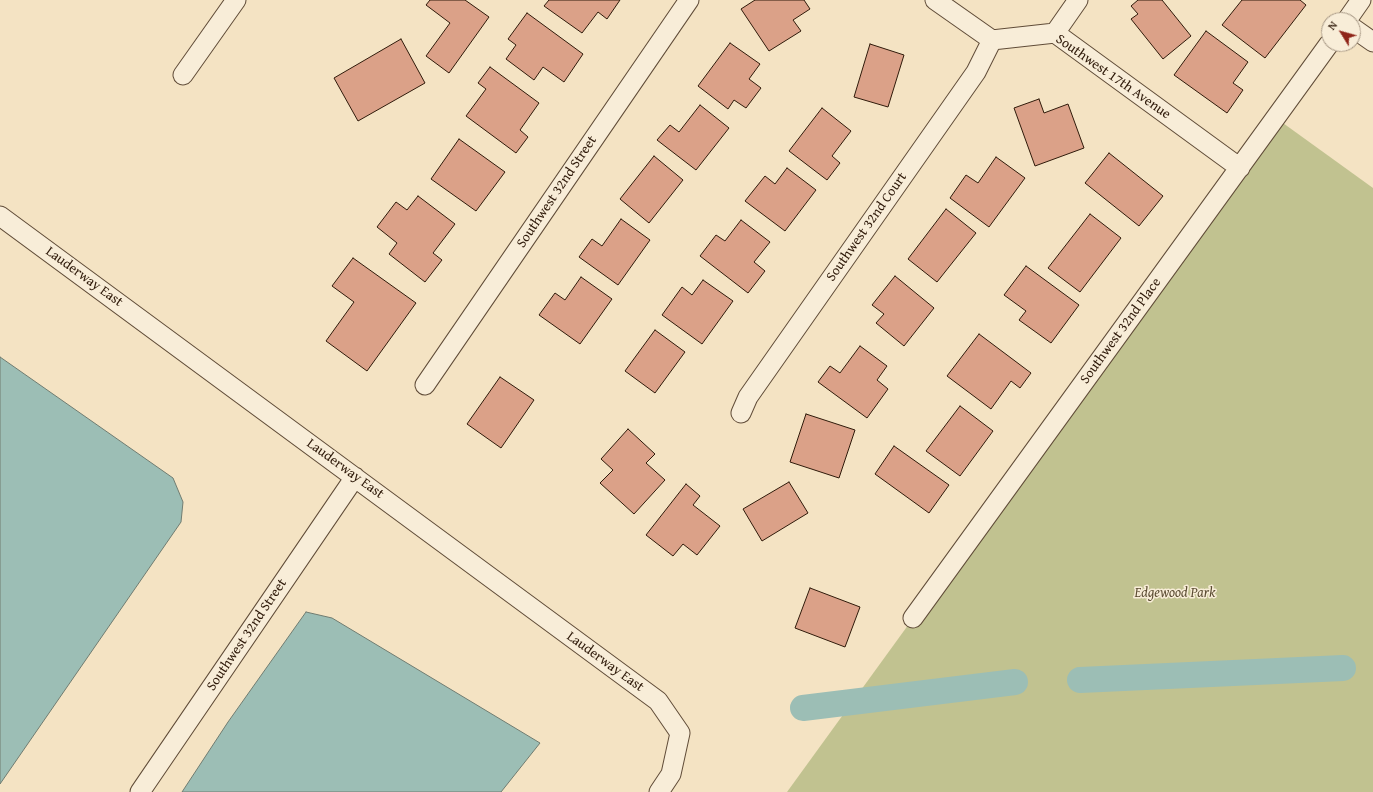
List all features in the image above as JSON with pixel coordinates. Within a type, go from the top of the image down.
[{"type":"street","points":[[183,75],[236,0]]},
{"type":"street","name":"Southwest 32nd Street","points":[[425,384],[689,0]]},
{"type":"street","points":[[935,0],[992,40]]},
{"type":"street","points":[[1055,33],[1078,0]]},
{"type":"street","points":[[1353,12],[1361,0]]},
{"type":"street","name":"Southwest 17th Avenue","points":[[992,40],[1055,33],[1240,168]]},
{"type":"street","points":[[1361,34],[1373,42]]},
{"type":"street","name":"Southwest 32nd Court","points":[[741,413],[748,397],[976,72],[992,40]]},
{"type":"street","name":"Southwest 32nd Place","points":[[913,618],[1323,52]]},
{"type":"street","name":"Lauderway East","points":[[0,216],[658,700],[680,733],[671,774],[659,792]]},
{"type":"street","name":"Southwest 32nd Street","points":[[140,792],[355,477]]},
{"type":"green space","name":"Edgewood Park","points":[[1276,118],[1373,188],[1373,792],[787,792]]},
{"type":"water","points":[[0,357],[173,478],[183,502],[181,522],[0,784]]},
{"type":"water","points":[[306,612],[332,618],[540,743],[501,792],[182,792],[228,722]]},
{"type":"building","points":[[430,0],[465,0],[489,17],[449,73],[426,56],[450,23],[426,5]]},
{"type":"building","points":[[549,0],[620,0],[607,19],[598,12],[582,33],[544,6]]},
{"type":"building","points":[[755,0],[804,0],[810,9],[793,20],[801,31],[769,51],[741,9]]},
{"type":"building","points":[[1138,0],[1162,0],[1191,36],[1163,59],[1131,19],[1138,14],[1131,6]]},
{"type":"building","points":[[1242,0],[1300,0],[1306,5],[1265,58],[1222,25]]},
{"type":"building","points":[[527,13],[583,54],[564,82],[543,67],[534,80],[506,59],[516,45],[508,39]]},
{"type":"building","points":[[1206,31],[1248,62],[1233,83],[1243,90],[1227,113],[1174,75]]},
{"type":"building","points":[[401,39],[425,83],[358,121],[334,78]]},
{"type":"building","points":[[730,43],[760,64],[749,79],[761,88],[746,108],[734,100],[728,109],[698,86]]},
{"type":"building","points":[[870,44],[904,55],[888,107],[854,97]]},
{"type":"building","points":[[490,67],[539,103],[520,130],[528,137],[516,153],[466,116],[486,89],[478,83]]},
{"type":"building","points":[[1039,99],[1044,113],[1068,104],[1084,148],[1035,166],[1014,108]]},
{"type":"building","points":[[700,105],[729,128],[696,170],[657,140],[670,125],[679,132]]},
{"type":"building","points":[[822,108],[851,131],[832,156],[840,163],[827,180],[789,151]]},
{"type":"building","points":[[459,139],[505,172],[476,211],[431,179]]},
{"type":"building","points":[[1109,153],[1163,196],[1139,226],[1085,183]]},
{"type":"building","points":[[654,156],[683,180],[649,223],[620,199]]},
{"type":"building","points":[[996,157],[1025,178],[989,227],[950,198],[966,175],[978,183]]},
{"type":"building","points":[[787,168],[816,190],[785,231],[745,201],[765,176],[775,184]]},
{"type":"building","points":[[418,196],[455,224],[433,253],[442,260],[425,282],[389,254],[397,243],[377,227],[396,202],[407,210]]},
{"type":"building","points":[[946,209],[976,233],[937,282],[908,259]]},
{"type":"building","points":[[1090,214],[1121,238],[1080,292],[1048,268]]},
{"type":"building","points":[[621,219],[650,240],[618,285],[579,257],[592,239],[602,246]]},
{"type":"building","points":[[741,220],[770,242],[754,262],[765,271],[748,293],[700,256],[716,235],[725,241]]},
{"type":"building","points":[[353,258],[416,303],[367,371],[326,341],[354,302],[332,286]]},
{"type":"building","points":[[1026,266],[1079,305],[1051,343],[1019,320],[1026,311],[1004,295]]},
{"type":"building","points":[[895,276],[934,308],[904,346],[876,323],[884,314],[872,305]]},
{"type":"building","points":[[581,277],[612,299],[580,344],[539,315],[555,293],[565,300]]},
{"type":"building","points":[[703,280],[733,301],[702,344],[662,315],[682,287],[692,295]]},
{"type":"building","points":[[655,330],[685,352],[655,393],[625,371]]},
{"type":"building","points":[[979,334],[1031,373],[1020,388],[1011,381],[991,409],[947,376]]},
{"type":"building","points":[[860,346],[887,366],[877,380],[888,389],[867,418],[818,382],[830,366],[840,373]]},
{"type":"building","points":[[500,377],[534,400],[501,448],[467,424]]},
{"type":"building","points":[[960,406],[993,431],[960,476],[926,451]]},
{"type":"building","points":[[806,414],[855,430],[839,478],[790,462]]},
{"type":"building","points":[[628,429],[655,454],[646,463],[665,480],[634,514],[600,483],[613,470],[601,459]]},
{"type":"building","points":[[894,446],[949,485],[929,513],[875,474]]},
{"type":"building","points":[[789,482],[808,513],[762,541],[743,509]]},
{"type":"building","points":[[686,484],[700,496],[693,505],[720,526],[697,555],[683,544],[673,556],[646,535]]},
{"type":"building","points":[[810,588],[860,607],[845,647],[795,628]]},
{"type":"waterway","points":[[1080,680],[1343,668]]},
{"type":"waterway","points":[[803,708],[1015,682]]}]
